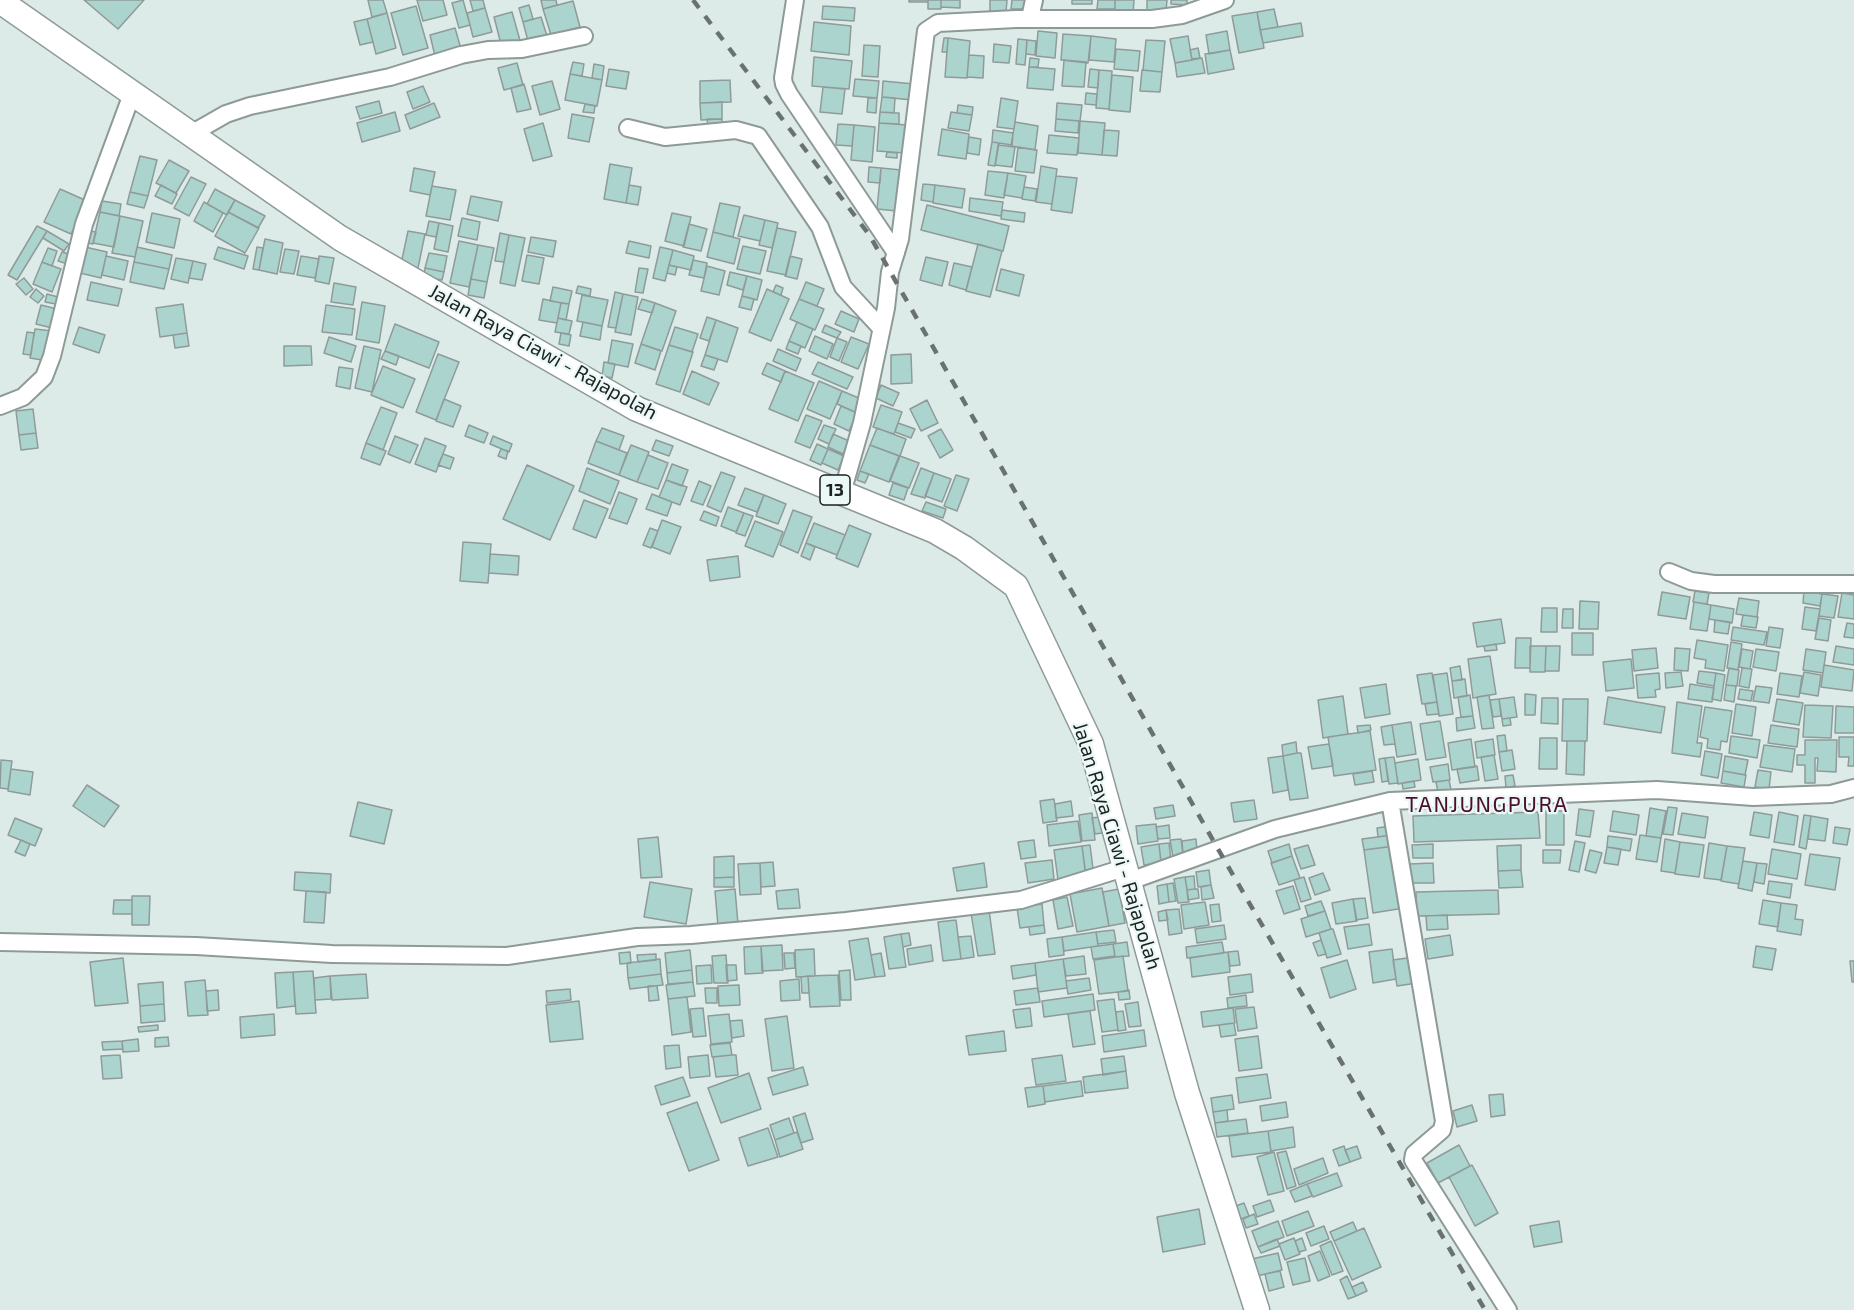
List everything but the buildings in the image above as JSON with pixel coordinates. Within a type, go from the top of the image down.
[{"type":"highway","name":"Jalan Raya Ciawi - Rajapolah","points":[[0,1],[340,238],[637,408],[935,531],[964,548],[1016,586],[1091,744],[1129,874],[1187,1093],[1257,1310]]},
{"type":"street","points":[[795,0],[784,84],[896,253]]},
{"type":"street","points":[[1030,18],[1034,0]]},
{"type":"street","points":[[842,493],[862,423],[890,272],[900,239],[926,31],[938,23],[1030,18],[1152,19],[1182,15],[1225,0]]},
{"type":"street","points":[[191,135],[226,114],[250,106],[390,77],[461,55],[488,50],[522,49],[584,36]]},
{"type":"street","points":[[0,406],[23,397],[44,377],[52,356],[84,224],[132,94]]},
{"type":"street","points":[[628,128],[665,137],[736,130],[758,136],[820,227],[843,287],[881,328]]},
{"type":"street","points":[[1669,572],[1691,581],[1714,584],[1854,584]]},
{"type":"street","points":[[0,942],[196,946],[332,954],[507,956],[637,937],[692,935],[846,921],[1021,900],[1129,874],[1275,829],[1390,801],[1657,790],[1753,797],[1832,794],[1854,788]]},
{"type":"street","points":[[1390,801],[1444,1120],[1442,1130],[1414,1154],[1413,1160],[1508,1310]]},
{"type":"railway","points":[[693,0],[870,236],[1218,849],[1485,1310]]},
{"type":"district","name":"TANJUNGPURA","points":[[1487,805]]}]
